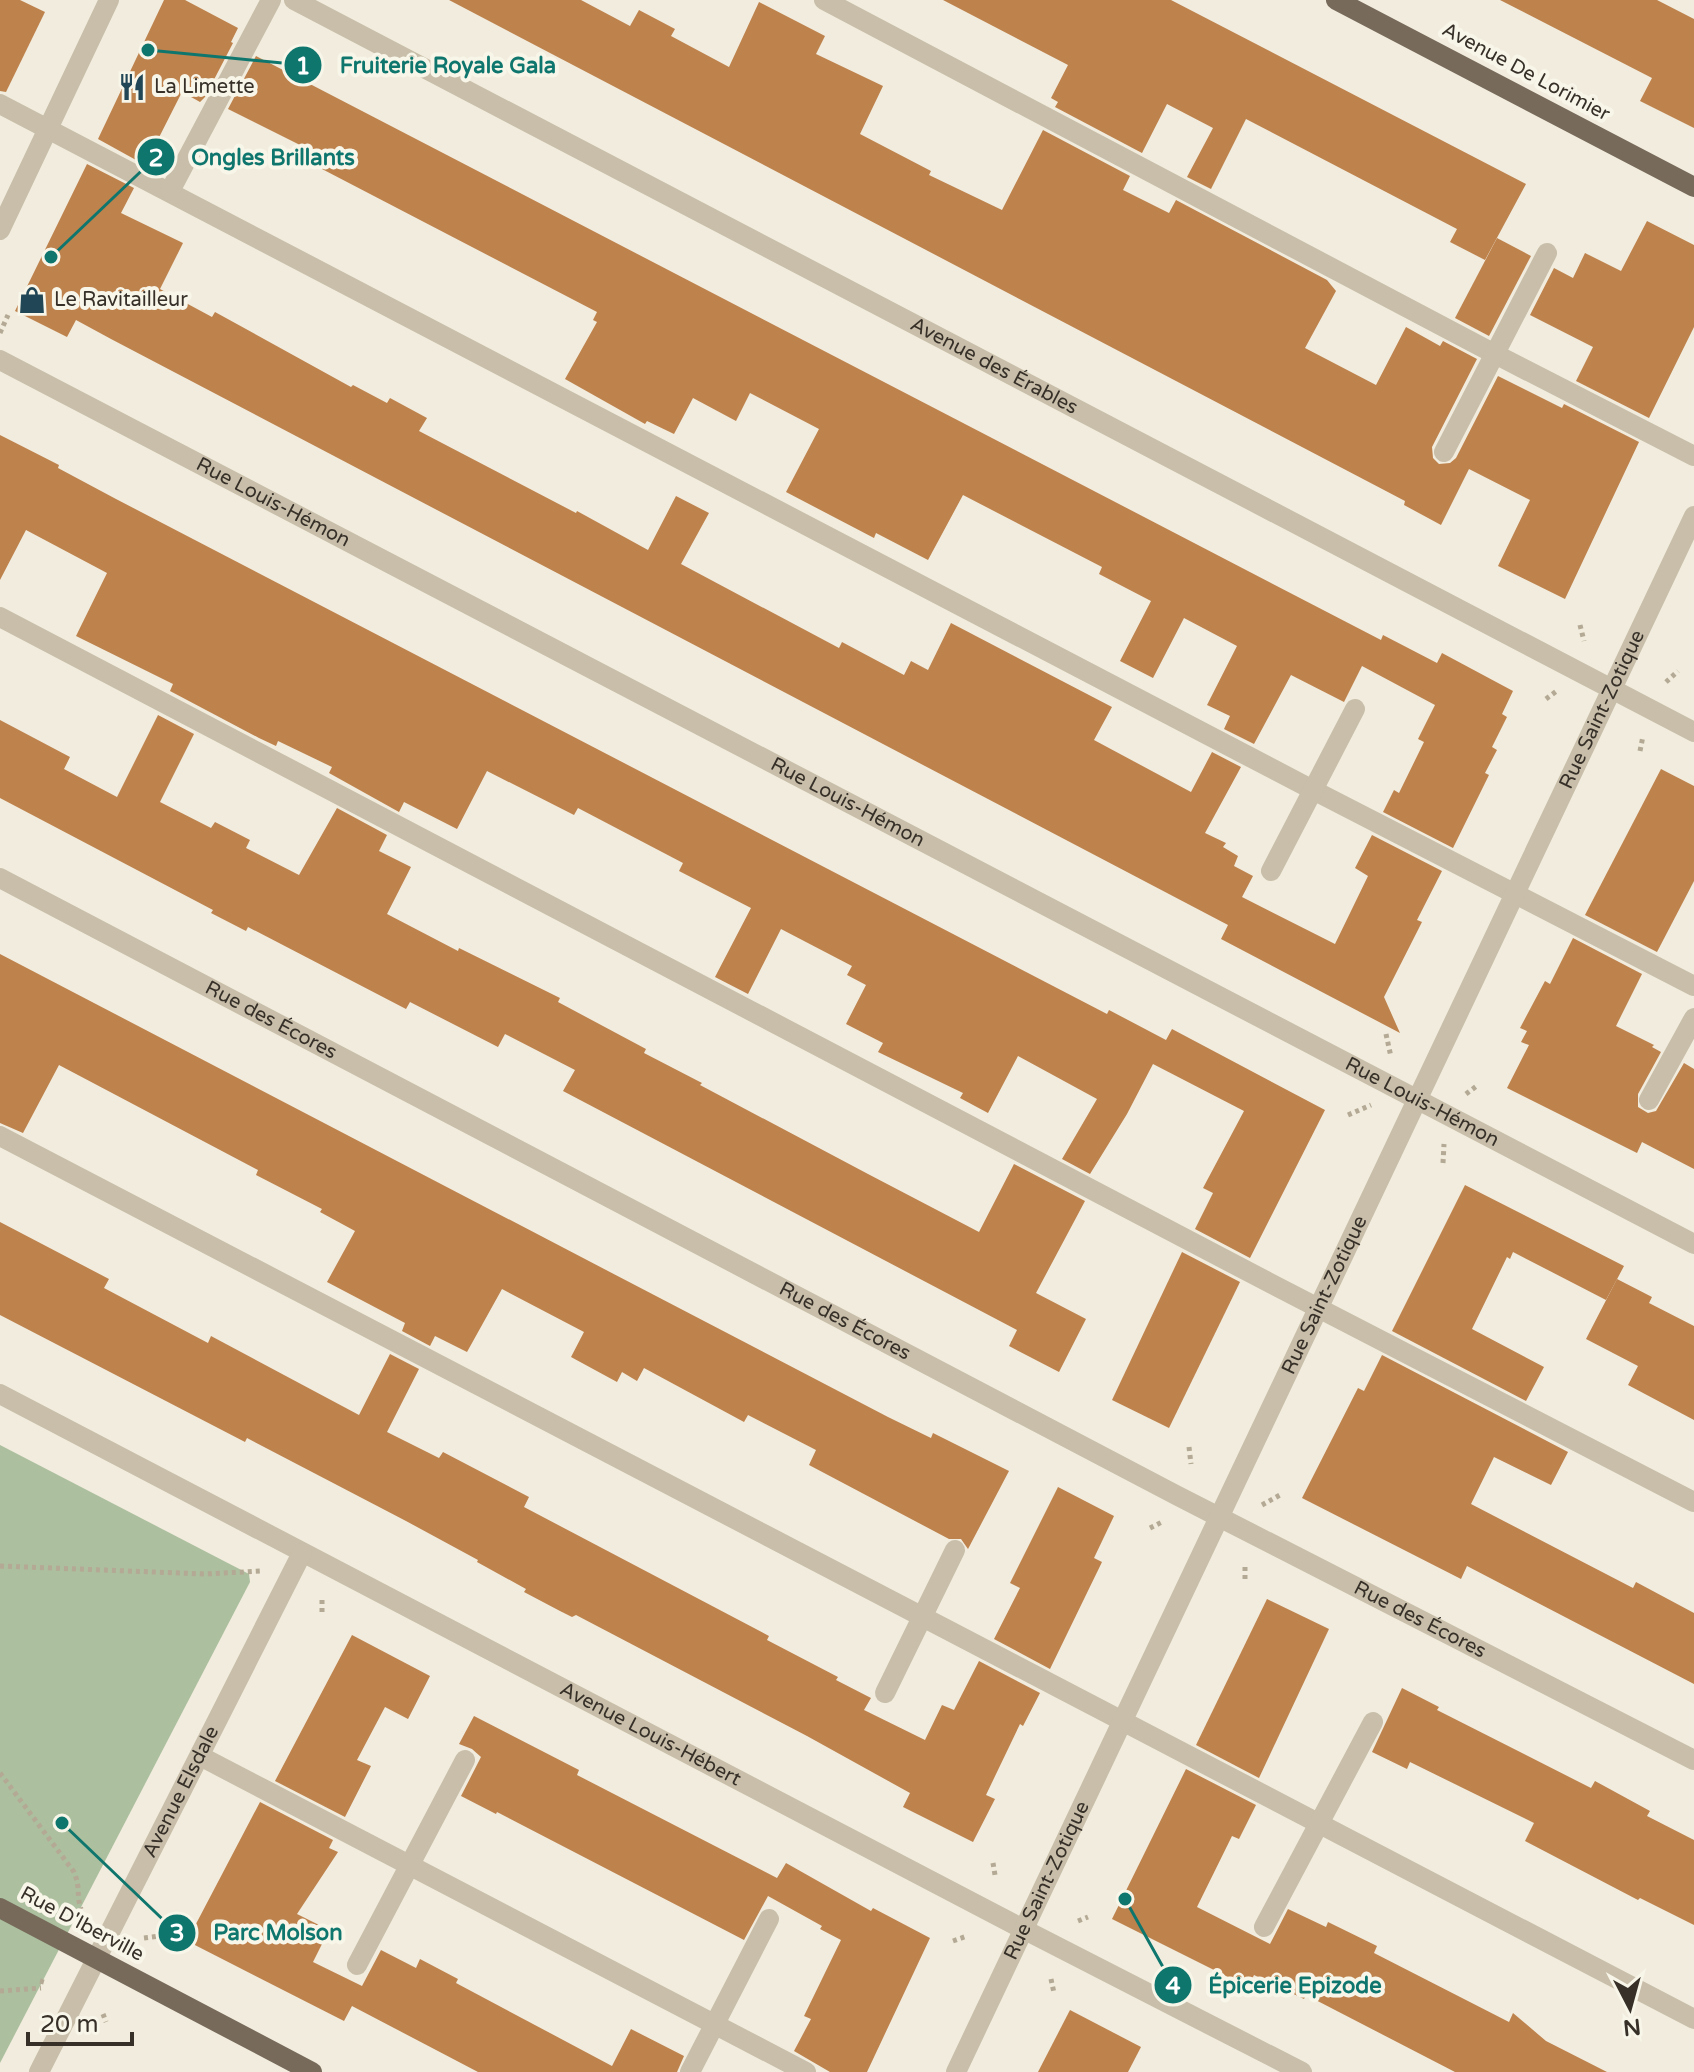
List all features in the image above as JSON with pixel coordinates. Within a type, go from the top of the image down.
[{"type":"main road","name":"Avenue De Lorimier","points":[[1336,0],[1694,187]]},
{"type":"main road","name":"Rue D'Iberville","points":[[0,1908],[312,2072]]},
{"type":"street","points":[[0,230],[109,0]]},
{"type":"street","points":[[170,191],[271,0]]},
{"type":"street","name":"Avenue des Érables","points":[[294,0],[1694,732]]},
{"type":"street","points":[[824,0],[1694,456]]},
{"type":"street","points":[[0,104],[1694,986]]},
{"type":"street","points":[[1444,452],[1547,253]]},
{"type":"street","name":"Rue Louis-Hémon","points":[[0,360],[1694,1244]]},
{"type":"street","name":"Rue Saint-Zotique","points":[[956,2072],[1694,516]]},
{"type":"street","points":[[0,617],[1694,1502]]},
{"type":"street","points":[[1271,871],[1355,709]]},
{"type":"street","name":"Rue des Écores","points":[[0,878],[1219,1517],[1694,1760]]},
{"type":"street","points":[[1649,1100],[1694,1018]]},
{"type":"street","points":[[0,1136],[1694,2019]]},
{"type":"street","name":"Avenue Louis-Hébert","points":[[0,1394],[1302,2072]]},
{"type":"street","points":[[885,1693],[955,1550]]},
{"type":"street","name":"Avenue Elsdale","points":[[39,2072],[302,1553]]},
{"type":"street","points":[[1264,1927],[1373,1722]]},
{"type":"street","points":[[200,1756],[806,2072]]},
{"type":"street","points":[[357,1965],[465,1760]]},
{"type":"street","points":[[690,2072],[769,1919]]},
{"type":"path","points":[[0,333],[8,315]]},
{"type":"path","points":[[1580,625],[1584,641]]},
{"type":"path","points":[[1666,682],[1678,671]]},
{"type":"path","points":[[1640,751],[1643,734]]},
{"type":"path","points":[[1386,1034],[1391,1059]]},
{"type":"path","points":[[1460,1099],[1478,1085]]},
{"type":"path","points":[[1348,1115],[1375,1103]]},
{"type":"path","points":[[1443,1163],[1444,1138]]},
{"type":"path","points":[[1189,1447],[1191,1464]]},
{"type":"path","points":[[1262,1505],[1280,1495]]},
{"type":"path","points":[[1150,1528],[1164,1521]]},
{"type":"path","points":[[0,1566],[205,1574],[263,1571]]},
{"type":"path","points":[[1245,1566],[1245,1579]]},
{"type":"path","points":[[322,1600],[322,1613]]},
{"type":"path","points":[[0,1773],[74,1872],[80,1886],[78,1902],[81,1909]]},
{"type":"path","points":[[993,1863],[995,1875]]},
{"type":"path","points":[[1078,1921],[1088,1917]]},
{"type":"path","points":[[144,1938],[160,1936]]},
{"type":"path","points":[[953,1941],[967,1936]]},
{"type":"path","points":[[1051,1979],[1054,1993]]},
{"type":"path","points":[[0,1991],[43,1984]]},
{"type":"path","points":[[103,2014],[106,2022]]},
{"type":"green space","points":[[0,1445],[249,1574],[250,1582],[0,2063]]},
{"type":"building","points":[[0,0],[20,0],[45,12],[6,92],[0,91]]},
{"type":"building","points":[[164,0],[185,0],[238,28],[205,97],[200,102],[182,92],[145,165],[98,139]]},
{"type":"building","points":[[449,0],[581,0],[630,26],[639,10],[675,29],[671,36],[729,67],[759,2],[825,36],[816,54],[883,86],[860,134],[931,171],[929,175],[1002,210],[1043,130],[1130,176],[1123,190],[1169,213],[1176,200],[1327,280],[1336,291],[1305,348],[1376,385],[1406,327],[1440,346],[1443,341],[1477,359],[1432,447],[1433,458],[1439,464],[1450,463],[1456,458],[1498,376],[1562,408],[1564,404],[1639,442],[1565,599],[1498,566],[1530,500],[1469,469],[1441,525],[1404,505],[1405,501]]},
{"type":"building","points":[[943,0],[1171,0],[1526,184],[1485,260],[1450,242],[1457,229],[1246,119],[1211,189],[1187,177],[1213,128],[1167,104],[1142,153],[1055,107],[1058,102],[1051,98],[1068,65]]},
{"type":"building","points":[[1500,0],[1657,0],[1694,19],[1694,128],[1640,101],[1652,78]]},
{"type":"building","points":[[256,56],[1381,640],[1383,635],[1437,663],[1442,653],[1513,691],[1502,714],[1507,717],[1492,747],[1497,750],[1485,773],[1489,775],[1453,848],[1383,812],[1394,790],[1399,793],[1424,742],[1418,739],[1435,705],[1362,666],[1344,702],[1291,675],[1254,744],[1224,729],[1230,716],[1207,705],[1237,646],[1184,618],[1153,678],[1120,661],[1151,601],[1099,574],[1102,567],[963,495],[928,560],[876,533],[874,538],[786,492],[819,429],[750,393],[736,421],[693,398],[674,434],[647,421],[645,424],[565,379],[597,322],[593,320],[597,312],[297,156],[302,146],[228,109]]},
{"type":"building","points":[[87,164],[134,188],[121,213],[183,243],[160,289],[212,317],[215,312],[351,387],[353,385],[387,403],[390,398],[427,418],[419,431],[648,550],[676,496],[709,513],[681,564],[839,648],[842,642],[904,675],[911,661],[928,670],[951,623],[1112,707],[1094,740],[1191,792],[1212,752],[1241,767],[1205,833],[1226,843],[1223,847],[1238,856],[1234,866],[1253,876],[1242,897],[1335,944],[1368,876],[1355,868],[1372,835],[1442,871],[1417,920],[1422,922],[1384,997],[1400,1033],[1221,939],[1228,925],[76,320],[67,337],[15,311]]},
{"type":"building","points":[[1647,221],[1694,245],[1694,327],[1649,418],[1576,381],[1593,347],[1530,315],[1554,268],[1573,278],[1585,253],[1621,271]]},
{"type":"building","points":[[1497,238],[1531,256],[1489,336],[1455,318]]},
{"type":"building","points":[[0,435],[116,499],[1107,1014],[1109,1010],[1166,1040],[1172,1029],[1325,1110],[1250,1258],[1195,1229],[1213,1193],[1203,1188],[1244,1111],[1153,1064],[1090,1174],[1062,1159],[1097,1099],[1018,1056],[988,1113],[960,1098],[963,1093],[878,1052],[883,1043],[846,1024],[866,985],[847,975],[852,966],[781,929],[748,994],[715,977],[751,908],[679,871],[683,863],[578,808],[574,815],[487,771],[457,829],[404,802],[399,812],[329,773],[332,767],[278,741],[276,746],[259,738],[170,691],[173,684],[76,636],[107,573],[26,530],[0,580]]},
{"type":"building","points":[[158,715],[194,734],[160,802],[211,828],[215,822],[250,840],[246,848],[299,875],[337,808],[387,835],[379,851],[411,867],[387,914],[560,998],[558,1002],[646,1049],[644,1053],[702,1083],[700,1085],[868,1174],[979,1232],[1014,1164],[1085,1201],[1036,1293],[1086,1319],[1059,1372],[1009,1346],[1017,1330],[563,1091],[575,1070],[505,1034],[498,1047],[410,1002],[406,1009],[248,927],[246,931],[211,913],[213,910],[0,798],[0,720],[70,757],[64,769],[117,797]]},
{"type":"building","points":[[1661,769],[1694,786],[1694,881],[1657,952],[1585,915]]},
{"type":"building","points":[[1573,938],[1642,974],[1616,1026],[1654,1045],[1652,1047],[1661,1052],[1638,1094],[1638,1107],[1648,1113],[1656,1111],[1684,1063],[1694,1069],[1694,1169],[1642,1142],[1637,1153],[1507,1088],[1529,1045],[1521,1042],[1527,1031],[1520,1028],[1545,981],[1550,984]]},
{"type":"building","points":[[0,954],[888,1417],[931,1438],[933,1433],[1009,1471],[968,1549],[961,1539],[949,1539],[809,1465],[816,1450],[748,1415],[744,1422],[644,1368],[637,1381],[622,1372],[617,1382],[571,1357],[584,1332],[502,1289],[467,1352],[435,1336],[430,1346],[402,1331],[405,1323],[327,1282],[355,1231],[320,1212],[322,1209],[256,1175],[258,1170],[59,1065],[23,1133],[0,1123]]},
{"type":"building","points":[[1465,1185],[1624,1266],[1606,1300],[1513,1252],[1510,1259],[1507,1257],[1472,1329],[1544,1367],[1526,1401],[1392,1331]]},
{"type":"building","points":[[0,1222],[109,1279],[104,1288],[208,1343],[211,1336],[359,1415],[390,1354],[419,1369],[387,1432],[439,1458],[443,1452],[529,1497],[524,1507],[769,1636],[767,1640],[871,1698],[864,1710],[925,1740],[942,1705],[954,1710],[979,1661],[1040,1693],[1023,1726],[1020,1724],[986,1795],[995,1799],[973,1842],[903,1807],[910,1793],[807,1736],[576,1615],[572,1617],[524,1592],[526,1589],[478,1560],[247,1438],[245,1442],[0,1315]]},
{"type":"building","points":[[1182,1252],[1240,1282],[1169,1428],[1112,1400]]},
{"type":"building","points":[[1617,1279],[1652,1297],[1649,1303],[1694,1326],[1694,1420],[1628,1385],[1638,1366],[1586,1339]]},
{"type":"building","points":[[1382,1355],[1568,1452],[1551,1485],[1494,1457],[1471,1504],[1633,1588],[1636,1582],[1694,1613],[1694,1684],[1467,1566],[1461,1579],[1302,1498],[1358,1388],[1364,1391]]},
{"type":"building","points":[[1058,1487],[1114,1516],[1094,1558],[1102,1562],[1050,1669],[994,1639],[1020,1588],[1010,1583]]},
{"type":"building","points":[[1267,1599],[1329,1629],[1259,1778],[1196,1745]]},
{"type":"building","points":[[352,1635],[430,1676],[408,1719],[385,1707],[357,1760],[371,1766],[345,1817],[275,1781]]},
{"type":"building","points":[[1402,1688],[1439,1707],[1437,1710],[1591,1788],[1595,1781],[1650,1811],[1647,1816],[1694,1840],[1694,1925],[1640,1898],[1638,1900],[1525,1841],[1534,1823],[1410,1762],[1407,1769],[1372,1752]]},
{"type":"building","points":[[474,1716],[579,1770],[577,1775],[777,1878],[786,1863],[871,1911],[873,1908],[930,1938],[867,2072],[830,2072],[794,2051],[811,2019],[804,2016],[841,1940],[768,1896],[744,1940],[461,1796],[481,1757],[459,1744]]},
{"type":"building","points":[[1186,1769],[1256,1805],[1239,1839],[1232,1836],[1197,1907],[1270,1944],[1288,1909],[1326,1927],[1328,1922],[1377,1946],[1374,1953],[1509,2022],[1513,2013],[1546,2041],[1607,2072],[1455,2072],[1306,1995],[1304,1999],[1254,1975],[1248,1987],[1112,1919]]},
{"type":"building","points":[[260,1802],[333,1840],[329,1848],[338,1852],[297,1914],[329,1930],[313,1962],[362,1986],[381,1950],[416,1968],[420,1959],[458,1979],[456,1983],[612,2066],[631,2029],[684,2056],[677,2072],[478,2072],[352,2006],[344,2021],[187,1941]]},
{"type":"building","points":[[1070,2010],[1141,2047],[1128,2072],[1038,2072]]},
{"type":"place","name":"Fruiterie Royale Gala","points":[[148,50]]},
{"type":"place","name":"La Limette","points":[[132,87]]},
{"type":"place","name":"Ongles Brillants","points":[[51,257]]},
{"type":"place","name":"Le Ravitailleur","points":[[32,300]]},
{"type":"place","name":"Parc Molson","points":[[62,1823]]},
{"type":"place","name":"Épicerie Epizode","points":[[1125,1899]]}]
